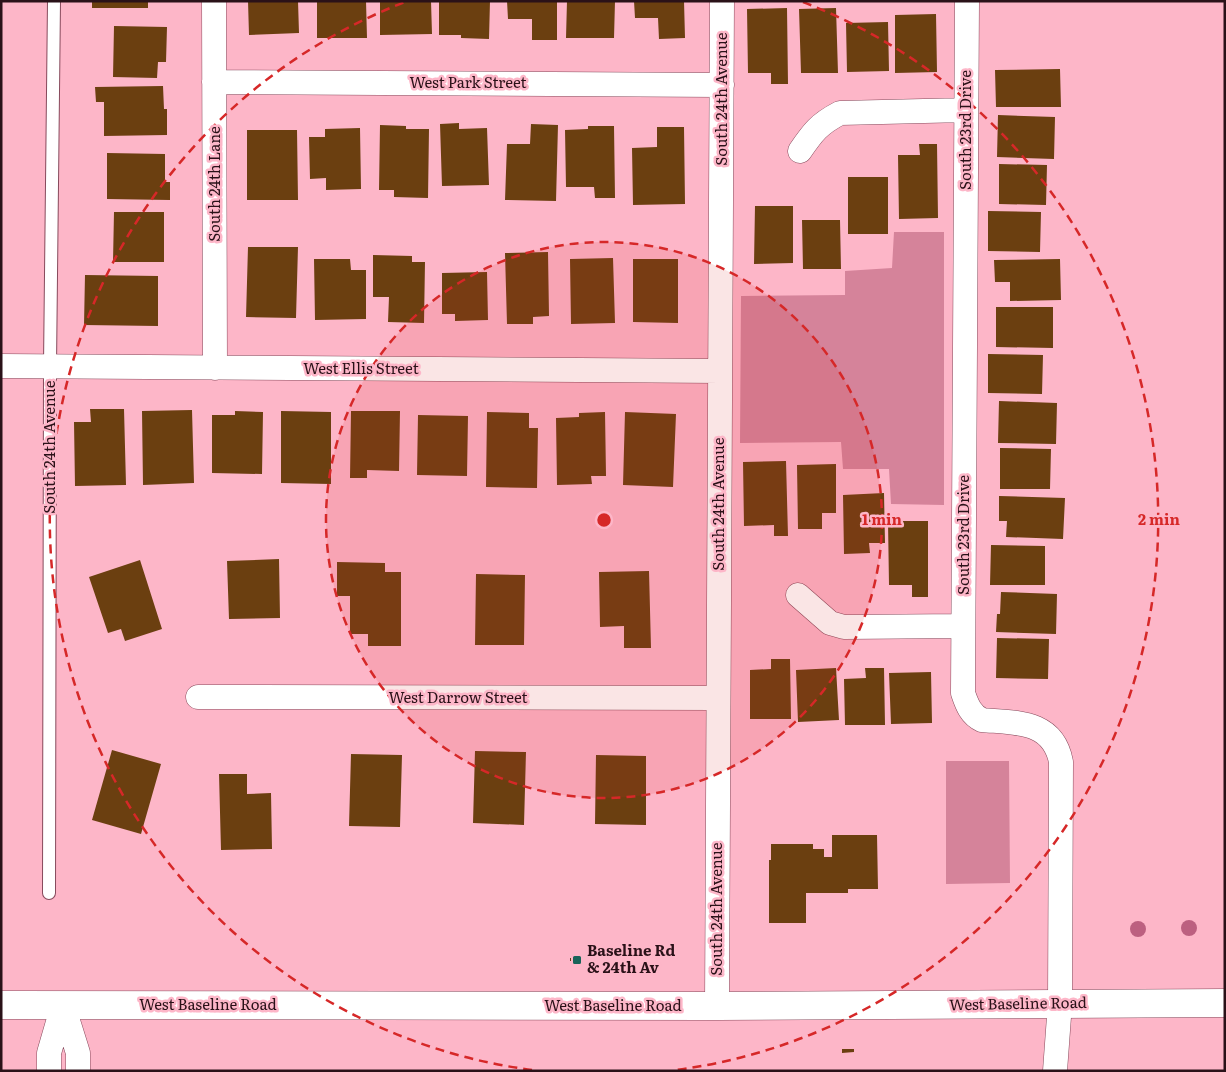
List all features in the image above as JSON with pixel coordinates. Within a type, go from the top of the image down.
[{"type":"main road","name":"West Baseline Road","points":[[1,1005],[717,1006],[1225,1003]]},
{"type":"street","name":"South 24th Lane","points":[[214,1],[215,368]]},
{"type":"street","name":"South 24th Avenue","points":[[717,1006],[722,1]]},
{"type":"street","name":"South 23rd Drive","points":[[967,1],[963,693],[973,715],[982,720],[1023,724],[1041,730],[1048,736],[1059,754],[1060,1003]]},
{"type":"street","name":"West Park Street","points":[[214,82],[722,85]]},
{"type":"street","points":[[800,151],[812,134],[824,122],[840,113],[966,110]]},
{"type":"street","name":"West Ellis Street","points":[[1,366],[720,371]]},
{"type":"street","points":[[798,595],[830,623],[844,627],[963,626]]},
{"type":"street","name":"West Darrow Street","points":[[198,697],[718,698]]},
{"type":"street","points":[[1055,1071],[1060,1003]]},
{"type":"street","points":[[49,1071],[49,1053],[63,1004]]},
{"type":"street","points":[[63,1004],[78,1053],[78,1071]]},
{"type":"lane","name":"South 24th Avenue","points":[[49,892],[50,366],[54,1]]},
{"type":"shaded area","points":[[894,232],[944,232],[944,505],[891,504],[889,469],[843,469],[841,442],[740,443],[741,296],[845,295],[845,271],[892,268]]},
{"type":"shaded area","points":[[946,761],[1009,761],[1010,883],[946,884]]},
{"type":"building","points":[[92,1],[148,1],[148,8],[92,8]]},
{"type":"building","points":[[248,1],[298,1],[299,33],[249,35]]},
{"type":"building","points":[[317,1],[366,1],[367,38],[317,38]]},
{"type":"building","points":[[380,1],[431,1],[432,34],[380,35]]},
{"type":"building","points":[[439,1],[490,1],[489,39],[461,38],[461,35],[439,35]]},
{"type":"building","points":[[507,1],[557,1],[557,40],[532,40],[532,19],[508,19]]},
{"type":"building","points":[[567,1],[615,1],[614,38],[566,38]]},
{"type":"building","points":[[634,1],[684,1],[685,38],[659,39],[658,18],[635,18]]},
{"type":"building","points":[[787,8],[788,84],[771,84],[771,73],[748,73],[747,9]]},
{"type":"building","points":[[836,8],[838,73],[801,73],[799,9]]},
{"type":"building","points":[[936,14],[937,72],[895,73],[895,15]]},
{"type":"building","points":[[888,22],[889,71],[847,72],[846,23]]},
{"type":"building","points":[[114,26],[167,27],[166,62],[158,62],[157,78],[113,77]]},
{"type":"building","points":[[1060,69],[1061,107],[996,107],[995,70]]},
{"type":"building","points":[[163,86],[164,109],[167,109],[167,135],[104,136],[104,102],[96,102],[95,87]]},
{"type":"building","points":[[998,115],[1055,117],[1054,159],[997,157]]},
{"type":"building","points":[[459,123],[459,129],[487,128],[489,185],[442,186],[440,124]]},
{"type":"building","points":[[531,124],[558,125],[556,201],[505,200],[507,144],[530,144]]},
{"type":"building","points":[[380,125],[406,126],[406,129],[429,129],[428,198],[394,197],[394,190],[379,190]]},
{"type":"building","points":[[588,126],[614,126],[615,198],[595,198],[594,187],[566,187],[565,130],[588,129]]},
{"type":"building","points":[[657,127],[684,127],[685,204],[633,205],[632,148],[657,147]]},
{"type":"building","points":[[360,128],[361,189],[326,190],[326,178],[310,179],[309,137],[325,137],[325,129]]},
{"type":"building","points":[[247,130],[297,130],[298,200],[247,200]]},
{"type":"building","points":[[919,144],[937,144],[938,218],[899,219],[898,155],[920,155]]},
{"type":"building","points":[[107,153],[165,154],[165,182],[170,182],[170,200],[107,199]]},
{"type":"building","points":[[999,164],[1047,165],[1046,205],[999,204]]},
{"type":"building","points":[[848,177],[888,177],[888,234],[848,234]]},
{"type":"building","points":[[755,206],[793,206],[793,263],[754,264]]},
{"type":"building","points":[[988,211],[1041,212],[1040,252],[988,251]]},
{"type":"building","points":[[114,212],[164,212],[164,262],[113,262]]},
{"type":"building","points":[[802,220],[840,220],[841,269],[803,269]]},
{"type":"building","points":[[248,247],[298,247],[296,318],[246,317]]},
{"type":"building","points":[[548,252],[549,316],[533,317],[533,324],[507,324],[505,253]]},
{"type":"building","points":[[373,255],[412,256],[412,262],[425,262],[424,323],[388,322],[389,297],[373,297]]},
{"type":"building","points":[[613,258],[615,323],[571,324],[570,259]]},
{"type":"building","points":[[314,259],[350,259],[351,270],[366,270],[366,319],[315,320]]},
{"type":"building","points":[[633,259],[678,259],[678,323],[633,322]]},
{"type":"building","points":[[1060,259],[1061,300],[1010,301],[1010,282],[995,282],[994,260]]},
{"type":"building","points":[[487,272],[488,320],[455,321],[455,314],[442,314],[442,273]]},
{"type":"building","points":[[85,275],[158,276],[158,326],[84,325]]},
{"type":"building","points":[[996,307],[1053,307],[1053,348],[996,347]]},
{"type":"building","points":[[988,354],[1043,355],[1042,394],[988,393]]},
{"type":"building","points":[[999,401],[1057,403],[1056,444],[998,443]]},
{"type":"building","points":[[90,409],[124,409],[126,485],[75,486],[74,422],[91,422]]},
{"type":"building","points":[[192,410],[194,483],[143,485],[142,411]]},
{"type":"building","points":[[235,411],[263,412],[262,474],[212,473],[212,415],[235,415]]},
{"type":"building","points":[[281,411],[331,412],[331,484],[281,483]]},
{"type":"building","points":[[351,411],[400,411],[399,471],[367,470],[367,478],[350,478]]},
{"type":"building","points":[[487,412],[529,413],[529,428],[538,428],[537,488],[486,487]]},
{"type":"building","points":[[605,412],[606,476],[591,476],[592,484],[557,485],[556,418],[579,417],[579,413]]},
{"type":"building","points":[[625,412],[676,414],[673,487],[623,485]]},
{"type":"building","points":[[418,415],[468,416],[467,476],[417,475]]},
{"type":"building","points":[[1000,448],[1051,449],[1050,489],[1000,489]]},
{"type":"building","points":[[786,461],[788,536],[774,536],[774,525],[744,526],[743,462]]},
{"type":"building","points":[[836,464],[836,513],[822,513],[822,529],[798,529],[797,465]]},
{"type":"building","points":[[884,493],[885,543],[869,543],[870,553],[844,554],[843,495]]},
{"type":"building","points":[[999,496],[1065,498],[1063,539],[1006,537],[1007,521],[999,521]]},
{"type":"building","points":[[888,521],[928,521],[928,597],[912,597],[912,585],[889,585]]},
{"type":"building","points":[[991,545],[1045,546],[1045,585],[990,585]]},
{"type":"building","points":[[279,559],[280,618],[229,619],[227,561]]},
{"type":"building","points":[[140,560],[162,629],[125,641],[121,629],[108,633],[89,577]]},
{"type":"building","points":[[337,562],[385,563],[385,572],[401,572],[401,646],[368,646],[368,634],[350,634],[350,596],[337,596]]},
{"type":"building","points":[[649,571],[651,648],[624,648],[624,626],[600,627],[599,572]]},
{"type":"building","points":[[476,574],[525,575],[524,645],[475,645]]},
{"type":"building","points":[[1001,592],[1057,594],[1056,634],[996,632],[997,614],[1000,614]]},
{"type":"building","points":[[997,638],[1049,639],[1048,679],[996,678]]},
{"type":"building","points":[[771,659],[790,659],[791,719],[750,719],[750,670],[771,669]]},
{"type":"building","points":[[836,668],[839,720],[798,722],[796,670]]},
{"type":"building","points":[[865,668],[884,668],[885,725],[845,725],[844,679],[866,678]]},
{"type":"building","points":[[931,672],[932,723],[891,724],[889,673]]},
{"type":"building","points":[[112,750],[161,764],[141,834],[92,820]]},
{"type":"building","points":[[475,751],[526,752],[524,825],[473,823]]},
{"type":"building","points":[[351,754],[402,755],[400,827],[349,826]]},
{"type":"building","points":[[596,755],[646,756],[646,825],[595,824]]},
{"type":"building","points":[[219,774],[247,774],[247,794],[271,793],[272,849],[221,850]]},
{"type":"building","points":[[832,835],[877,835],[878,889],[848,889],[848,893],[806,893],[806,923],[769,923],[769,860],[771,860],[771,844],[813,844],[813,849],[824,849],[824,857],[832,857]]},
{"type":"building","points":[[570,958],[580,958],[580,961],[570,961]]},
{"type":"building","points":[[842,1049],[854,1049],[854,1052],[842,1053]]},
{"type":"place","name":"Baseline Rd & 24th Av","points":[[577,960]]}]
